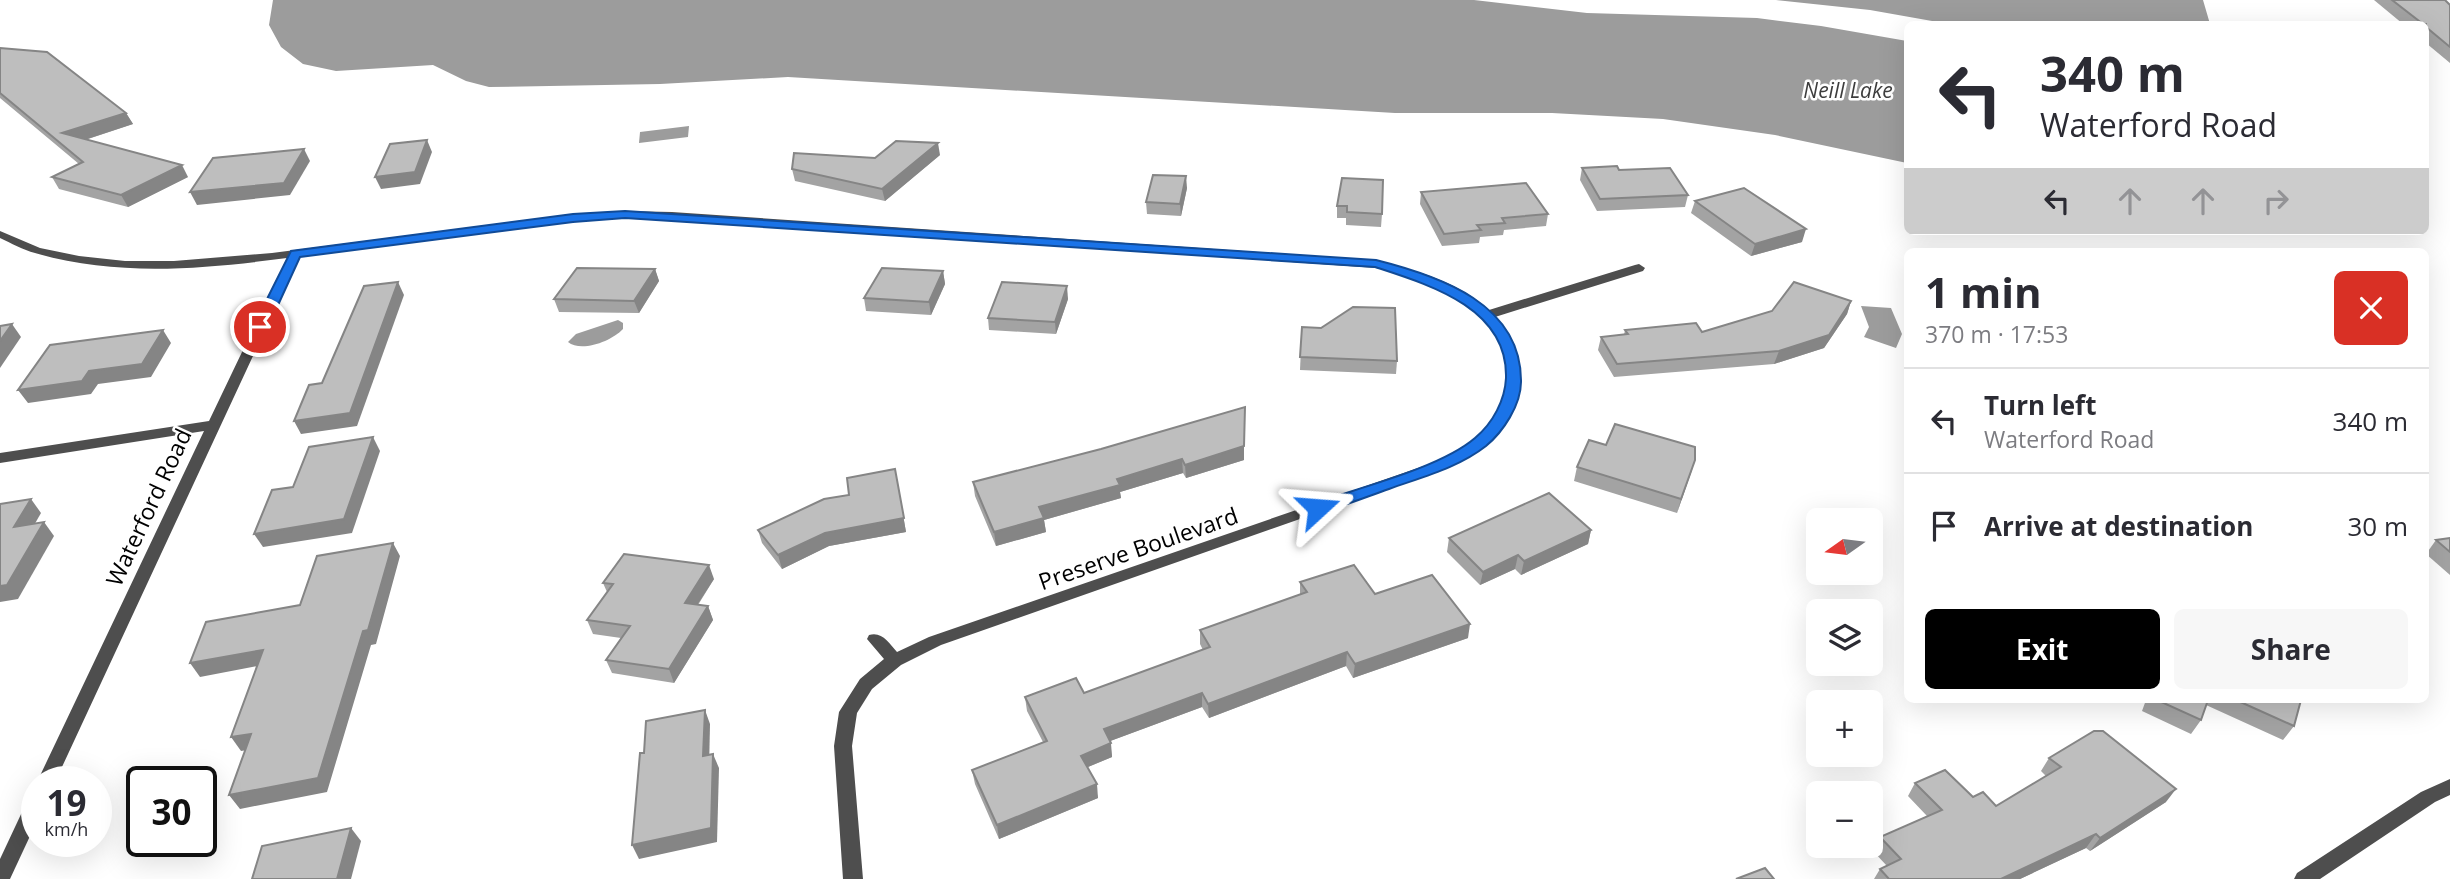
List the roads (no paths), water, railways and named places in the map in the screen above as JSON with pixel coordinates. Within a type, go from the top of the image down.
[{"type":"street","name":"Preserve Boulevard","points":[[0,234],[12,242],[55,256],[111,263],[176,265],[573,218],[625,214],[672,215],[1376,264],[1417,275],[1452,290],[1487,315],[1503,334],[1514,361],[1513,391],[1502,416],[1481,441],[1446,463],[935,641],[895,660],[866,684],[848,712],[843,746],[853,879]]},
{"type":"street","name":"Waterford Road","points":[[54,766],[295,253]]},
{"type":"street","points":[[1487,315],[1639,268]]},
{"type":"street","points":[[0,458],[214,425]]},
{"type":"street","points":[[875,639],[895,660]]},
{"type":"street","points":[[2304,879],[2428,797],[2450,787]]},
{"type":"street","points":[[0,879],[21,835]]},
{"type":"water","name":"Neill Lake","points":[[273,0],[1474,0],[1587,13],[1757,18],[1904,40],[1904,162],[1775,135],[1663,119],[1552,113],[1395,113],[788,77],[660,84],[489,87],[466,81],[433,65],[336,71],[303,64],[281,47],[269,25]]},
{"type":"water","name":"Neill Lake","points":[[1776,0],[2203,0],[2209,21],[1932,21],[1870,10]]},
{"type":"water","points":[[689,126],[688,137],[639,143],[640,132]]},
{"type":"water","points":[[1861,306],[1891,308],[1902,334],[1896,348],[1864,337],[1869,327]]},
{"type":"water","points":[[618,320],[623,323],[623,329],[604,341],[588,346],[568,342],[576,334]]}]
